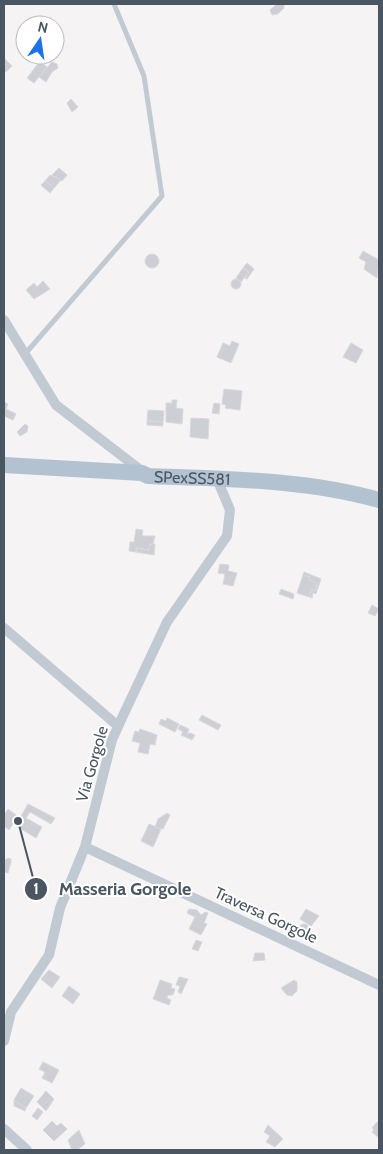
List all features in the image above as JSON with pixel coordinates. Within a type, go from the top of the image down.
[{"type":"main road","name":"SPexSS581","points":[[4,465],[142,473],[148,476],[326,486],[379,500]]},
{"type":"street","points":[[4,320],[56,405],[148,476]]},
{"type":"street","name":"Via Gorgole","points":[[4,1041],[11,1012],[49,955],[60,908],[85,847],[112,740],[118,726],[166,622],[227,536],[230,510],[217,479]]},
{"type":"street","points":[[4,628],[118,726]]},
{"type":"street","name":"Traversa Gorgole","points":[[85,847],[379,985]]},
{"type":"street","points":[[4,1129],[27,1150]]},
{"type":"lane","points":[[24,354],[162,196],[144,76],[114,4]]},
{"type":"building","points":[[277,4],[284,4],[284,8],[278,14],[272,15],[270,10]]},
{"type":"building","points":[[4,58],[12,66],[6,72],[4,70]]},
{"type":"building","points":[[37,65],[45,65],[47,67],[34,83],[27,78]]},
{"type":"building","points":[[49,65],[57,65],[58,68],[52,72],[46,82],[39,77]]},
{"type":"building","points":[[71,99],[78,107],[72,112],[67,103]]},
{"type":"building","points":[[59,168],[67,175],[62,181],[52,175]]},
{"type":"building","points":[[50,175],[61,180],[54,188],[45,181]]},
{"type":"building","points":[[45,181],[54,188],[50,193],[41,185]]},
{"type":"building","points":[[363,251],[379,260],[377,278],[364,269],[366,262],[359,258]]},
{"type":"building","points":[[149,254],[155,254],[159,261],[155,268],[149,268],[145,264],[145,258]]},
{"type":"building","points":[[247,263],[254,269],[247,279],[245,278],[249,272],[243,268]]},
{"type":"building","points":[[243,268],[249,272],[241,282],[236,278]]},
{"type":"building","points":[[236,279],[241,284],[236,289],[231,284]]},
{"type":"building","points":[[43,281],[50,289],[34,299],[26,290],[34,283],[37,287]]},
{"type":"building","points":[[232,341],[239,344],[231,363],[217,357],[223,343],[230,346]]},
{"type":"building","points":[[351,343],[363,350],[356,363],[343,357]]},
{"type":"building","points":[[224,389],[242,391],[240,410],[225,408],[226,405],[222,404]]},
{"type":"building","points":[[172,400],[177,400],[176,408],[183,409],[182,424],[166,422],[166,403],[172,403]]},
{"type":"building","points":[[4,402],[8,404],[6,409],[16,414],[13,420],[4,416]]},
{"type":"building","points":[[214,403],[220,404],[219,414],[212,413]]},
{"type":"building","points":[[148,410],[164,411],[163,422],[147,421]]},
{"type":"building","points":[[191,418],[209,419],[208,439],[190,437]]},
{"type":"building","points":[[147,421],[163,422],[163,426],[147,425]]},
{"type":"building","points":[[25,424],[28,426],[27,432],[20,436],[17,432]]},
{"type":"building","points":[[136,529],[143,530],[142,536],[155,536],[149,550],[136,548],[136,552],[129,551],[130,542],[134,542]]},
{"type":"building","points":[[150,544],[155,544],[154,555],[136,552],[136,548],[149,550]]},
{"type":"building","points":[[220,564],[229,565],[228,571],[237,573],[233,586],[223,584],[225,574],[218,573]]},
{"type":"building","points":[[304,572],[321,579],[316,594],[313,593],[312,598],[309,597],[311,590],[315,591],[317,583],[309,580],[310,577],[303,575]]},
{"type":"building","points":[[303,575],[310,577],[309,580],[317,583],[315,591],[311,590],[309,597],[297,593]]},
{"type":"building","points":[[281,589],[294,594],[293,599],[279,594]]},
{"type":"building","points":[[372,605],[379,609],[375,616],[368,613]]},
{"type":"building","points":[[202,715],[221,725],[218,730],[199,720]]},
{"type":"building","points":[[167,718],[179,724],[175,732],[159,724],[161,719],[166,721]]},
{"type":"building","points":[[180,725],[189,729],[187,734],[195,735],[192,740],[181,735],[183,732],[178,729]]},
{"type":"building","points":[[140,729],[157,735],[155,745],[150,744],[148,754],[138,752],[140,743],[132,741],[135,731],[139,732]]},
{"type":"building","points":[[28,804],[55,818],[51,824],[30,812],[26,818],[42,827],[36,838],[13,824],[9,830],[4,826],[4,815],[8,809],[20,818]]},
{"type":"building","points":[[167,813],[170,815],[163,829],[155,827],[158,819]]},
{"type":"building","points":[[149,824],[161,829],[153,847],[141,841]]},
{"type":"building","points":[[11,859],[11,862],[8,873],[4,872],[5,860]]},
{"type":"building","points":[[189,909],[197,910],[201,915],[205,912],[208,913],[204,923],[207,924],[201,935],[189,929],[195,917],[187,913]]},
{"type":"building","points":[[306,909],[319,916],[311,926],[300,919]]},
{"type":"building","points":[[302,924],[306,924],[310,930],[306,936],[302,936],[298,932],[298,928]]},
{"type":"building","points":[[196,940],[202,942],[198,951],[192,949]]},
{"type":"building","points":[[255,953],[264,953],[265,960],[253,961]]},
{"type":"building","points":[[49,970],[60,977],[52,988],[41,979]]},
{"type":"building","points":[[179,977],[188,979],[181,994],[178,992],[180,986],[176,985]]},
{"type":"building","points":[[160,980],[172,984],[171,988],[175,989],[173,995],[168,995],[167,998],[171,1000],[169,1005],[153,999]]},
{"type":"building","points":[[294,980],[297,982],[297,991],[292,996],[287,995],[281,988]]},
{"type":"building","points":[[69,986],[80,994],[73,1004],[62,996]]},
{"type":"building","points":[[43,1062],[59,1070],[52,1083],[42,1078],[45,1072],[39,1069]]},
{"type":"building","points":[[21,1088],[34,1096],[26,1108],[14,1100]]},
{"type":"building","points":[[46,1091],[54,1099],[46,1111],[37,1102]]},
{"type":"building","points":[[14,1100],[26,1108],[25,1111],[14,1106]]},
{"type":"building","points":[[38,1108],[43,1112],[37,1120],[32,1116]]},
{"type":"building","points":[[52,1121],[57,1126],[61,1123],[67,1129],[54,1141],[43,1130]]},
{"type":"building","points":[[377,1122],[379,1123],[379,1138],[372,1132],[374,1129],[372,1128]]},
{"type":"building","points":[[268,1125],[283,1139],[275,1147],[266,1142],[270,1136],[264,1132]]},
{"type":"building","points":[[79,1130],[85,1144],[77,1150],[72,1150],[68,1140]]},
{"type":"place","name":"Masseria Gorgole","points":[[18,821]]}]
